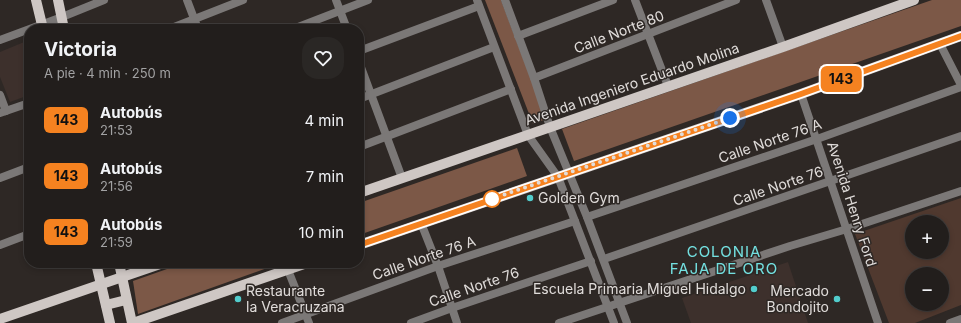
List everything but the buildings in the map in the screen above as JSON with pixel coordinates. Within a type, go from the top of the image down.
[{"type":"main road","points":[[36,0],[42,24]]},
{"type":"main road","points":[[58,0],[63,24]]},
{"type":"main road","name":"Avenida Ingeniero Eduardo Molina","points":[[364,191],[783,47],[914,0]]},
{"type":"main road","points":[[364,243],[801,94],[961,36]]},
{"type":"main road","points":[[97,268],[110,323]]},
{"type":"main road","points":[[120,268],[132,323],[157,319],[293,268]]},
{"type":"main road","points":[[0,319],[148,268]]},
{"type":"main road","points":[[106,305],[126,300]]},
{"type":"street","points":[[47,24],[104,0]]},
{"type":"street","points":[[187,0],[196,24]]},
{"type":"street","points":[[182,24],[243,0]]},
{"type":"street","points":[[336,0],[344,24]]},
{"type":"street","points":[[306,24],[368,0]]},
{"type":"street","points":[[505,0],[534,78],[550,127],[604,259],[627,323]]},
{"type":"street","points":[[518,36],[613,0]]},
{"type":"street","points":[[635,0],[668,86]]},
{"type":"street","name":"Calle Norte 80","points":[[534,78],[736,0]]},
{"type":"street","points":[[766,0],[783,47]]},
{"type":"street","points":[[364,49],[478,3],[528,135],[558,176],[614,323]]},
{"type":"street","points":[[0,40],[24,32]]},
{"type":"street","points":[[940,44],[961,86]]},
{"type":"street","points":[[364,97],[494,47]]},
{"type":"street","points":[[364,76],[402,178]]},
{"type":"street","name":"Calle Norte 76 A","points":[[587,217],[817,139],[961,86]]},
{"type":"street","points":[[364,145],[511,89]]},
{"type":"street","name":"Avenida Henry Ford","points":[[801,94],[878,323]]},
{"type":"street","points":[[0,95],[3,112],[24,105]]},
{"type":"street","name":"Calle Norte 76","points":[[604,259],[961,136]]},
{"type":"street","points":[[0,178],[24,169]]},
{"type":"street","points":[[559,323],[961,191]]},
{"type":"street","name":"Calle Norte 76 A","points":[[282,323],[438,266],[575,221]]},
{"type":"street","points":[[420,223],[438,266],[457,323]]},
{"type":"street","points":[[0,245],[24,236]]},
{"type":"street","name":"Calle Norte 76","points":[[411,323],[591,261]]},
{"type":"street","points":[[288,270],[309,323]]},
{"type":"street","points":[[950,323],[961,319]]},
{"type":"shaded area","points":[[485,0],[501,0],[546,119],[533,124]]},
{"type":"shaded area","points":[[932,0],[961,0],[961,26],[574,161],[562,129]]},
{"type":"shaded area","points":[[24,42],[24,97],[10,102],[0,77],[0,52]]},
{"type":"shaded area","points":[[517,148],[527,176],[364,233],[364,201]]},
{"type":"shaded area","points":[[961,198],[961,305],[949,310],[949,267],[905,267],[905,311],[946,311],[915,323],[889,323],[855,234],[905,217],[905,259],[949,259],[949,215],[911,215]]},
{"type":"shaded area","name":"Escuela Primaria Miguel Hidalgo","points":[[788,262],[808,323],[691,323],[682,298]]},
{"type":"shaded area","points":[[170,268],[267,268],[138,314],[133,281]]},
{"type":"bus line","name":"143","points":[[364,243],[801,94],[961,36]]},
{"type":"place","name":"Golden Gym","points":[[530,198]]},
{"type":"place","name":"Escuela Primaria Miguel Hidalgo","points":[[754,289]]},
{"type":"place","name":"Restaurante la Veracruzana","points":[[238,299]]},
{"type":"place","name":"Mercado Bondojito","points":[[837,299]]},
{"type":"district","name":"COLONIA FAJA DE ORO","points":[[724,260]]},
{"type":"route","points":[[492,199],[488,200],[730,118]]}]
